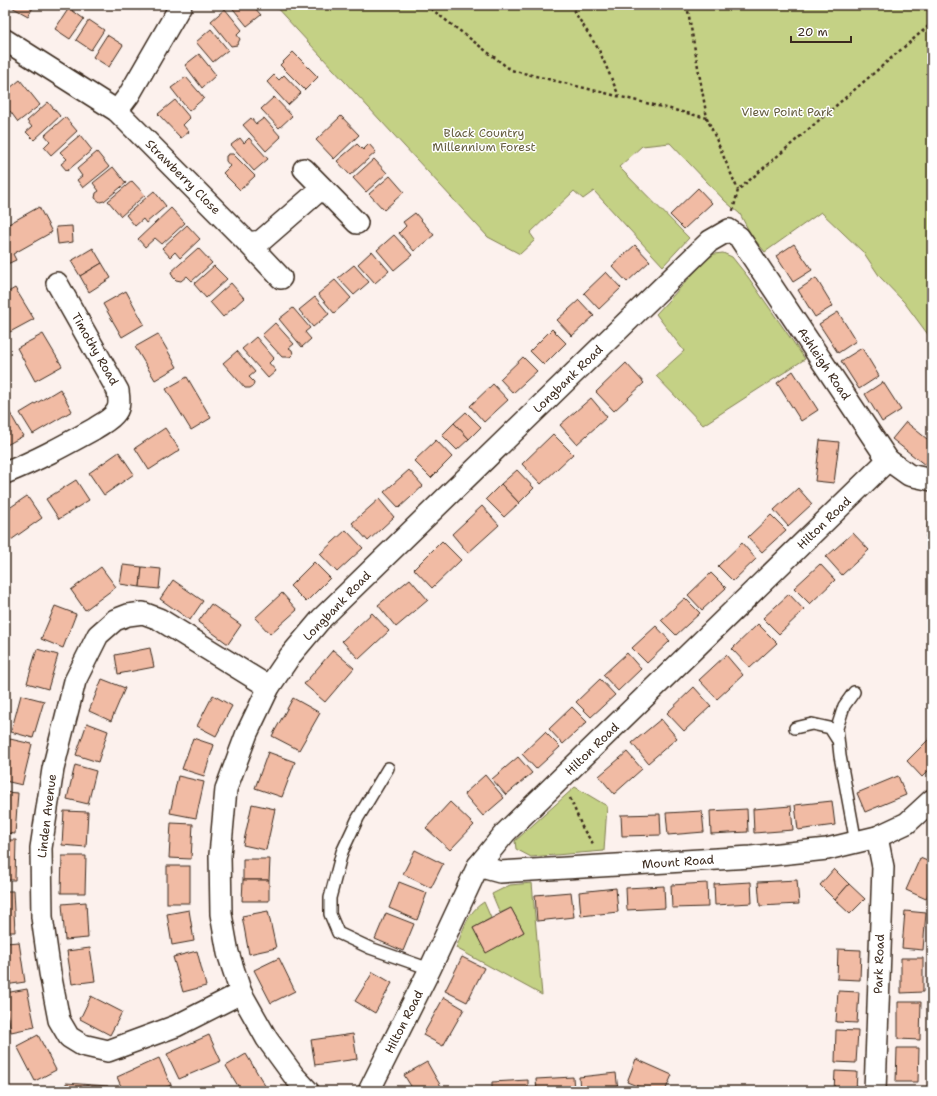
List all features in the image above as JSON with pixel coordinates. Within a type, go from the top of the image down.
[{"type":"street","points":[[117,111],[129,95],[181,5]]},
{"type":"street","name":"Strawberry Close","points":[[5,40],[117,111],[281,278]]},
{"type":"street","points":[[304,169],[357,223]]},
{"type":"street","points":[[248,243],[261,241],[322,188]]},
{"type":"street","name":"Ashleigh Road","points":[[729,230],[738,237],[888,460],[909,475],[932,480]]},
{"type":"street","name":"Longbank Road","points":[[308,1091],[294,1076],[267,1039],[241,993],[228,953],[221,914],[220,855],[226,789],[247,733],[269,687],[290,656],[322,618],[710,241],[729,230]]},
{"type":"street","name":"Timothy Road","points":[[5,473],[27,464],[107,421],[116,412],[119,403],[118,391],[57,283]]},
{"type":"street","name":"Hilton Road","points":[[369,1091],[430,970],[478,866],[505,833],[888,460]]},
{"type":"street","name":"Linden Avenue","points":[[241,993],[176,1026],[108,1051],[82,1045],[69,1037],[59,1020],[50,973],[42,917],[41,848],[53,769],[76,681],[98,635],[115,620],[128,615],[143,613],[160,619],[269,687]]},
{"type":"street","name":"Mount Road","points":[[478,866],[500,872],[752,857],[827,849],[877,837],[907,823],[932,800]]},
{"type":"street","name":"Park Road","points":[[874,1091],[883,867],[877,837]]},
{"type":"lane","points":[[854,692],[844,706],[838,728],[840,756],[856,843]]},
{"type":"lane","points":[[795,728],[812,724],[830,728],[839,742]]},
{"type":"lane","points":[[388,768],[358,818],[342,852],[330,898],[330,914],[338,933],[370,948],[430,970]]},
{"type":"path","points":[[426,5],[511,70],[707,118]]},
{"type":"path","points":[[570,5],[599,50],[619,96]]},
{"type":"path","points":[[687,5],[707,118],[738,190],[932,23]]},
{"type":"path","points":[[562,777],[583,829],[608,866]]},
{"type":"green space","name":"View Point Park","points":[[274,5],[932,5],[932,340],[904,302],[880,277],[864,253],[821,212],[765,252],[751,235],[740,214],[725,201],[670,143],[642,146],[619,167],[689,238],[663,266],[594,191],[583,199],[574,191],[530,233],[535,240],[520,254],[488,237]]},
{"type":"green space","points":[[723,253],[732,257],[748,277],[805,359],[703,425],[656,376],[684,351],[656,314],[705,261],[714,254]]},
{"type":"green space","points":[[575,787],[607,806],[604,851],[531,857],[516,849],[515,841]]},
{"type":"green space","points":[[532,883],[542,995],[456,948],[463,929],[473,911],[484,902],[491,918],[473,928],[486,952],[524,932],[511,908],[500,913],[492,894],[510,885]]},
{"type":"building","points":[[8,5],[32,5],[34,6],[28,16]]},
{"type":"building","points":[[133,5],[144,5],[140,10]]},
{"type":"building","points":[[230,5],[256,5],[254,7],[261,15],[247,26]]},
{"type":"building","points":[[69,8],[84,19],[70,39],[55,29]]},
{"type":"building","points":[[225,9],[242,30],[237,35],[240,39],[237,45],[231,46],[211,21]]},
{"type":"building","points":[[89,20],[104,30],[91,50],[76,40]]},
{"type":"building","points":[[211,29],[228,50],[213,62],[196,42]]},
{"type":"building","points":[[107,35],[123,45],[109,67],[93,57]]},
{"type":"building","points":[[293,52],[318,77],[305,90],[280,65]]},
{"type":"building","points":[[199,54],[216,75],[202,88],[185,65]]},
{"type":"building","points":[[274,75],[279,80],[284,75],[301,93],[288,105],[267,82]]},
{"type":"building","points":[[186,77],[204,98],[189,111],[171,88]]},
{"type":"building","points":[[20,80],[40,105],[18,122],[10,111],[5,115],[5,92]]},
{"type":"building","points":[[274,97],[292,116],[279,128],[261,109]]},
{"type":"building","points":[[175,100],[190,118],[183,125],[189,132],[181,138],[158,114]]},
{"type":"building","points":[[48,102],[60,116],[34,140],[26,132],[32,127],[27,121]]},
{"type":"building","points":[[341,116],[359,135],[334,159],[316,140]]},
{"type":"building","points":[[65,117],[77,131],[51,155],[44,147],[50,141],[45,135]]},
{"type":"building","points":[[251,118],[256,124],[264,118],[281,137],[266,151],[243,125]]},
{"type":"building","points":[[80,135],[92,150],[67,171],[61,164],[67,159],[60,152]]},
{"type":"building","points":[[240,138],[244,143],[249,138],[268,159],[254,171],[231,145]]},
{"type":"building","points":[[357,144],[363,150],[369,144],[376,152],[350,175],[337,161]]},
{"type":"building","points":[[97,152],[109,167],[83,188],[77,180],[82,176],[77,169]]},
{"type":"building","points":[[233,154],[255,176],[240,190],[223,173],[230,166],[226,161],[226,156]]},
{"type":"building","points":[[374,159],[387,173],[366,192],[353,178]]},
{"type":"building","points":[[113,167],[126,183],[104,201],[100,202],[95,198],[96,193],[99,191],[93,183]]},
{"type":"building","points":[[390,176],[404,192],[384,210],[369,194]]},
{"type":"building","points":[[132,181],[145,195],[121,216],[108,201]]},
{"type":"building","points":[[698,188],[712,203],[684,229],[670,215]]},
{"type":"building","points":[[154,191],[166,206],[146,223],[143,219],[135,226],[126,215]]},
{"type":"building","points":[[39,207],[52,232],[13,254],[16,260],[5,265],[5,226]]},
{"type":"building","points":[[171,208],[185,223],[162,244],[155,238],[145,247],[138,239]]},
{"type":"building","points":[[415,213],[434,235],[414,251],[399,233],[406,226],[403,222]]},
{"type":"building","points":[[187,225],[200,239],[180,258],[175,252],[170,257],[162,248]]},
{"type":"building","points":[[72,226],[73,242],[58,244],[56,227]]},
{"type":"building","points":[[394,235],[412,255],[394,270],[377,250]]},
{"type":"building","points":[[794,244],[812,270],[793,282],[776,256]]},
{"type":"building","points":[[635,245],[650,261],[627,282],[612,266]]},
{"type":"building","points":[[93,248],[102,263],[80,276],[71,261]]},
{"type":"building","points":[[198,248],[212,263],[192,281],[187,276],[181,281],[176,280],[171,272]]},
{"type":"building","points":[[372,251],[389,271],[375,283],[358,264]]},
{"type":"building","points":[[102,263],[111,278],[89,292],[80,276]]},
{"type":"building","points":[[354,265],[369,282],[354,295],[338,278]]},
{"type":"building","points":[[214,266],[227,279],[206,298],[194,284]]},
{"type":"building","points":[[606,272],[621,288],[599,309],[584,293]]},
{"type":"building","points":[[816,278],[833,306],[815,317],[798,290]]},
{"type":"building","points":[[335,280],[351,298],[334,313],[318,294]]},
{"type":"building","points":[[231,283],[244,298],[223,317],[210,302]]},
{"type":"building","points":[[15,288],[34,319],[10,332],[5,324],[5,294]]},
{"type":"building","points":[[126,291],[144,324],[122,337],[103,304]]},
{"type":"building","points":[[315,297],[329,314],[313,327],[299,310]]},
{"type":"building","points":[[579,300],[594,316],[572,336],[557,320]]},
{"type":"building","points":[[293,308],[310,328],[305,332],[311,339],[302,347],[279,319]]},
{"type":"building","points":[[838,312],[856,341],[838,353],[819,324]]},
{"type":"building","points":[[275,323],[294,344],[289,348],[292,350],[293,354],[290,357],[282,357],[262,335]]},
{"type":"building","points":[[552,329],[566,343],[544,365],[530,351]]},
{"type":"building","points":[[43,334],[62,366],[35,381],[17,348]]},
{"type":"building","points":[[158,334],[177,367],[155,380],[135,347]]},
{"type":"building","points":[[256,337],[274,358],[269,363],[276,371],[268,378],[242,349]]},
{"type":"building","points":[[862,348],[879,376],[859,389],[841,361]]},
{"type":"building","points":[[237,351],[255,372],[249,377],[254,382],[253,386],[250,388],[245,388],[223,363]]},
{"type":"building","points":[[523,357],[537,371],[513,393],[500,379]]},
{"type":"building","points":[[626,363],[644,383],[614,411],[596,392]]},
{"type":"building","points":[[793,371],[818,410],[801,421],[777,383]]},
{"type":"building","points":[[187,377],[211,418],[191,430],[166,389]]},
{"type":"building","points":[[883,382],[901,410],[882,422],[865,394]]},
{"type":"building","points":[[493,384],[508,400],[484,422],[470,406]]},
{"type":"building","points":[[60,389],[72,411],[33,434],[20,413]]},
{"type":"building","points":[[591,398],[607,417],[577,444],[560,425]]},
{"type":"building","points":[[466,412],[481,427],[469,439],[454,423]]},
{"type":"building","points":[[10,413],[23,436],[5,446],[5,416]]},
{"type":"building","points":[[906,422],[932,443],[932,457],[925,465],[892,439]]},
{"type":"building","points":[[454,423],[469,439],[457,450],[442,435]]},
{"type":"building","points":[[165,428],[180,450],[149,470],[135,448]]},
{"type":"building","points":[[553,434],[573,454],[541,484],[522,464]]},
{"type":"building","points":[[436,440],[452,457],[431,478],[414,461]]},
{"type":"building","points":[[820,440],[839,442],[834,483],[815,481]]},
{"type":"building","points":[[119,452],[134,474],[104,495],[89,473]]},
{"type":"building","points":[[409,470],[423,486],[399,508],[384,492]]},
{"type":"building","points":[[517,470],[534,488],[519,503],[501,484]]},
{"type":"building","points":[[76,480],[89,500],[59,519],[46,499]]},
{"type":"building","points":[[501,484],[519,503],[504,517],[486,499]]},
{"type":"building","points":[[798,488],[812,504],[788,526],[774,510]]},
{"type":"building","points":[[27,496],[42,518],[11,540],[5,531],[5,511]]},
{"type":"building","points":[[379,499],[394,517],[368,541],[352,523]]},
{"type":"building","points":[[482,506],[499,525],[468,553],[452,534]]},
{"type":"building","points":[[930,510],[932,510],[932,538],[926,537]]},
{"type":"building","points":[[771,515],[786,530],[762,552],[748,537]]},
{"type":"building","points":[[346,530],[363,548],[337,572],[320,554]]},
{"type":"building","points":[[853,533],[869,550],[842,575],[826,557]]},
{"type":"building","points":[[442,541],[461,560],[432,588],[414,569]]},
{"type":"building","points":[[742,543],[756,559],[733,581],[718,566]]},
{"type":"building","points":[[314,562],[330,578],[306,602],[290,586]]},
{"type":"building","points":[[820,564],[835,580],[810,604],[794,588]]},
{"type":"building","points":[[123,565],[142,567],[140,587],[120,584]]},
{"type":"building","points":[[101,567],[116,587],[85,610],[71,590]]},
{"type":"building","points":[[142,567],[161,569],[159,589],[140,587]]},
{"type":"building","points":[[711,573],[726,588],[702,610],[688,595]]},
{"type":"building","points":[[410,579],[428,600],[396,627],[378,605]]},
{"type":"building","points":[[173,580],[203,601],[190,620],[160,599]]},
{"type":"building","points":[[282,593],[297,610],[270,634],[255,618]]},
{"type":"building","points":[[789,594],[804,610],[779,634],[763,618]]},
{"type":"building","points":[[685,598],[700,613],[676,635],[661,620]]},
{"type":"building","points":[[211,604],[241,625],[228,644],[198,622]]},
{"type":"building","points":[[55,606],[76,614],[63,648],[41,639]]},
{"type":"building","points":[[372,613],[389,631],[359,659],[342,641]]},
{"type":"building","points":[[758,624],[777,643],[750,668],[732,649]]},
{"type":"building","points":[[656,626],[670,641],[647,663],[632,648]]},
{"type":"building","points":[[150,648],[154,667],[118,674],[115,655]]},
{"type":"building","points":[[37,649],[58,655],[48,689],[27,683]]},
{"type":"building","points":[[333,650],[354,668],[325,702],[304,684]]},
{"type":"building","points":[[627,653],[641,669],[618,691],[603,675]]},
{"type":"building","points":[[726,655],[743,675],[717,699],[699,680]]},
{"type":"building","points":[[102,679],[125,688],[111,721],[89,711]]},
{"type":"building","points":[[600,679],[615,695],[591,717],[576,702]]},
{"type":"building","points":[[694,687],[711,706],[684,731],[667,713]]},
{"type":"building","points":[[21,695],[44,701],[33,738],[11,732]]},
{"type":"building","points":[[213,695],[232,706],[216,736],[197,726]]},
{"type":"building","points":[[293,698],[320,713],[299,750],[272,736]]},
{"type":"building","points":[[572,707],[587,722],[563,744],[549,729]]},
{"type":"building","points":[[661,719],[677,738],[648,763],[632,743]]},
{"type":"building","points":[[87,723],[108,731],[98,762],[76,755]]},
{"type":"building","points":[[545,732],[560,747],[536,769],[522,754]]},
{"type":"building","points":[[932,736],[932,767],[922,777],[907,761]]},
{"type":"building","points":[[193,738],[214,745],[204,776],[182,769]]},
{"type":"building","points":[[10,739],[32,744],[22,785],[5,781],[5,758]]},
{"type":"building","points":[[268,752],[295,762],[282,797],[255,788]]},
{"type":"building","points":[[627,752],[642,769],[614,794],[599,776]]},
{"type":"building","points":[[518,757],[532,773],[506,795],[492,779]]},
{"type":"building","points":[[75,765],[96,771],[88,804],[67,799]]},
{"type":"building","points":[[485,775],[504,798],[483,816],[464,794]]},
{"type":"building","points":[[178,776],[204,782],[196,818],[170,813]]},
{"type":"building","points":[[898,776],[906,795],[865,812],[857,793]]},
{"type":"building","points":[[5,792],[18,793],[15,834],[5,833]]},
{"type":"building","points":[[832,801],[835,825],[798,830],[795,805]]},
{"type":"building","points":[[450,802],[474,825],[450,850],[426,828]]},
{"type":"building","points":[[252,804],[275,809],[266,850],[243,845]]},
{"type":"building","points":[[791,806],[793,830],[754,833],[753,809]]},
{"type":"building","points":[[747,809],[748,832],[711,834],[710,811]]},
{"type":"building","points":[[64,811],[88,812],[86,847],[62,845]]},
{"type":"building","points":[[702,811],[704,832],[668,835],[666,813]]},
{"type":"building","points":[[660,814],[661,835],[622,836],[621,815]]},
{"type":"building","points":[[171,823],[193,824],[191,859],[169,858]]},
{"type":"building","points":[[5,840],[16,840],[15,880],[5,880]]},
{"type":"building","points":[[415,850],[443,864],[431,888],[403,874]]},
{"type":"building","points":[[62,856],[86,856],[85,893],[61,893]]},
{"type":"building","points":[[920,858],[932,863],[932,885],[926,899],[906,890]]},
{"type":"building","points":[[243,859],[270,859],[269,880],[243,880]]},
{"type":"building","points":[[167,866],[190,866],[190,903],[167,903]]},
{"type":"building","points":[[834,869],[849,884],[835,900],[820,885]]},
{"type":"building","points":[[243,880],[269,880],[269,901],[242,901]]},
{"type":"building","points":[[797,880],[799,904],[760,906],[758,882]]},
{"type":"building","points":[[399,882],[427,893],[417,920],[389,908]]},
{"type":"building","points":[[751,882],[752,903],[715,905],[714,884]]},
{"type":"building","points":[[707,883],[708,907],[672,908],[671,885]]},
{"type":"building","points":[[849,884],[865,899],[850,914],[835,900]]},
{"type":"building","points":[[664,886],[665,908],[627,910],[626,888]]},
{"type":"building","points":[[616,888],[618,912],[581,916],[579,892]]},
{"type":"building","points":[[5,891],[13,891],[15,932],[5,932]]},
{"type":"building","points":[[571,892],[574,917],[537,921],[535,895]]},
{"type":"building","points":[[86,902],[88,938],[65,940],[62,904]]},
{"type":"building","points":[[511,908],[524,932],[486,953],[473,928]]},
{"type":"building","points":[[189,910],[194,941],[172,945],[167,914]]},
{"type":"building","points":[[268,911],[276,948],[249,954],[242,916]]},
{"type":"building","points":[[905,911],[926,913],[923,950],[902,948]]},
{"type":"building","points":[[386,913],[414,924],[403,951],[375,939]]},
{"type":"building","points":[[19,942],[25,982],[5,985],[5,943]]},
{"type":"building","points":[[90,948],[95,981],[72,984],[67,951]]},
{"type":"building","points":[[838,949],[861,950],[860,980],[837,979]]},
{"type":"building","points":[[197,951],[206,986],[183,992],[173,957]]},
{"type":"building","points":[[462,957],[484,968],[467,1002],[445,991]]},
{"type":"building","points":[[279,958],[295,991],[271,1003],[254,970]]},
{"type":"building","points":[[901,958],[923,958],[923,992],[901,993]]},
{"type":"building","points":[[373,972],[392,983],[375,1013],[355,1001]]},
{"type":"building","points":[[27,989],[35,1027],[11,1032],[5,1001],[5,993]]},
{"type":"building","points":[[838,991],[859,992],[857,1023],[836,1022]]},
{"type":"building","points":[[91,996],[122,1012],[110,1035],[80,1019]]},
{"type":"building","points":[[444,997],[464,1009],[443,1046],[423,1035]]},
{"type":"building","points":[[898,1002],[921,1002],[920,1040],[898,1039]]},
{"type":"building","points":[[836,1030],[858,1031],[856,1063],[835,1062]]},
{"type":"building","points":[[353,1034],[357,1059],[315,1065],[311,1040]]},
{"type":"building","points":[[38,1035],[56,1070],[35,1081],[17,1046]]},
{"type":"building","points":[[209,1035],[221,1061],[179,1079],[167,1054]]},
{"type":"building","points":[[897,1048],[919,1048],[918,1082],[896,1082]]},
{"type":"building","points":[[246,1054],[267,1089],[263,1091],[241,1091],[226,1066]]},
{"type":"building","points":[[159,1058],[171,1085],[157,1091],[123,1091],[117,1077]]},
{"type":"building","points":[[636,1059],[672,1075],[665,1091],[649,1091],[627,1082]]},
{"type":"building","points":[[427,1062],[444,1091],[414,1091],[404,1075]]},
{"type":"building","points":[[835,1071],[857,1072],[856,1091],[834,1091]]},
{"type":"building","points":[[616,1073],[618,1091],[580,1091],[579,1077]]},
{"type":"building","points":[[573,1077],[574,1091],[537,1091],[536,1079]]},
{"type":"building","points":[[528,1080],[528,1091],[492,1091],[492,1082]]},
{"type":"building","points":[[66,1083],[108,1086],[107,1091],[66,1091]]},
{"type":"park label","name":"Black Country Millennium Forest","points":[[484,140]]}]
